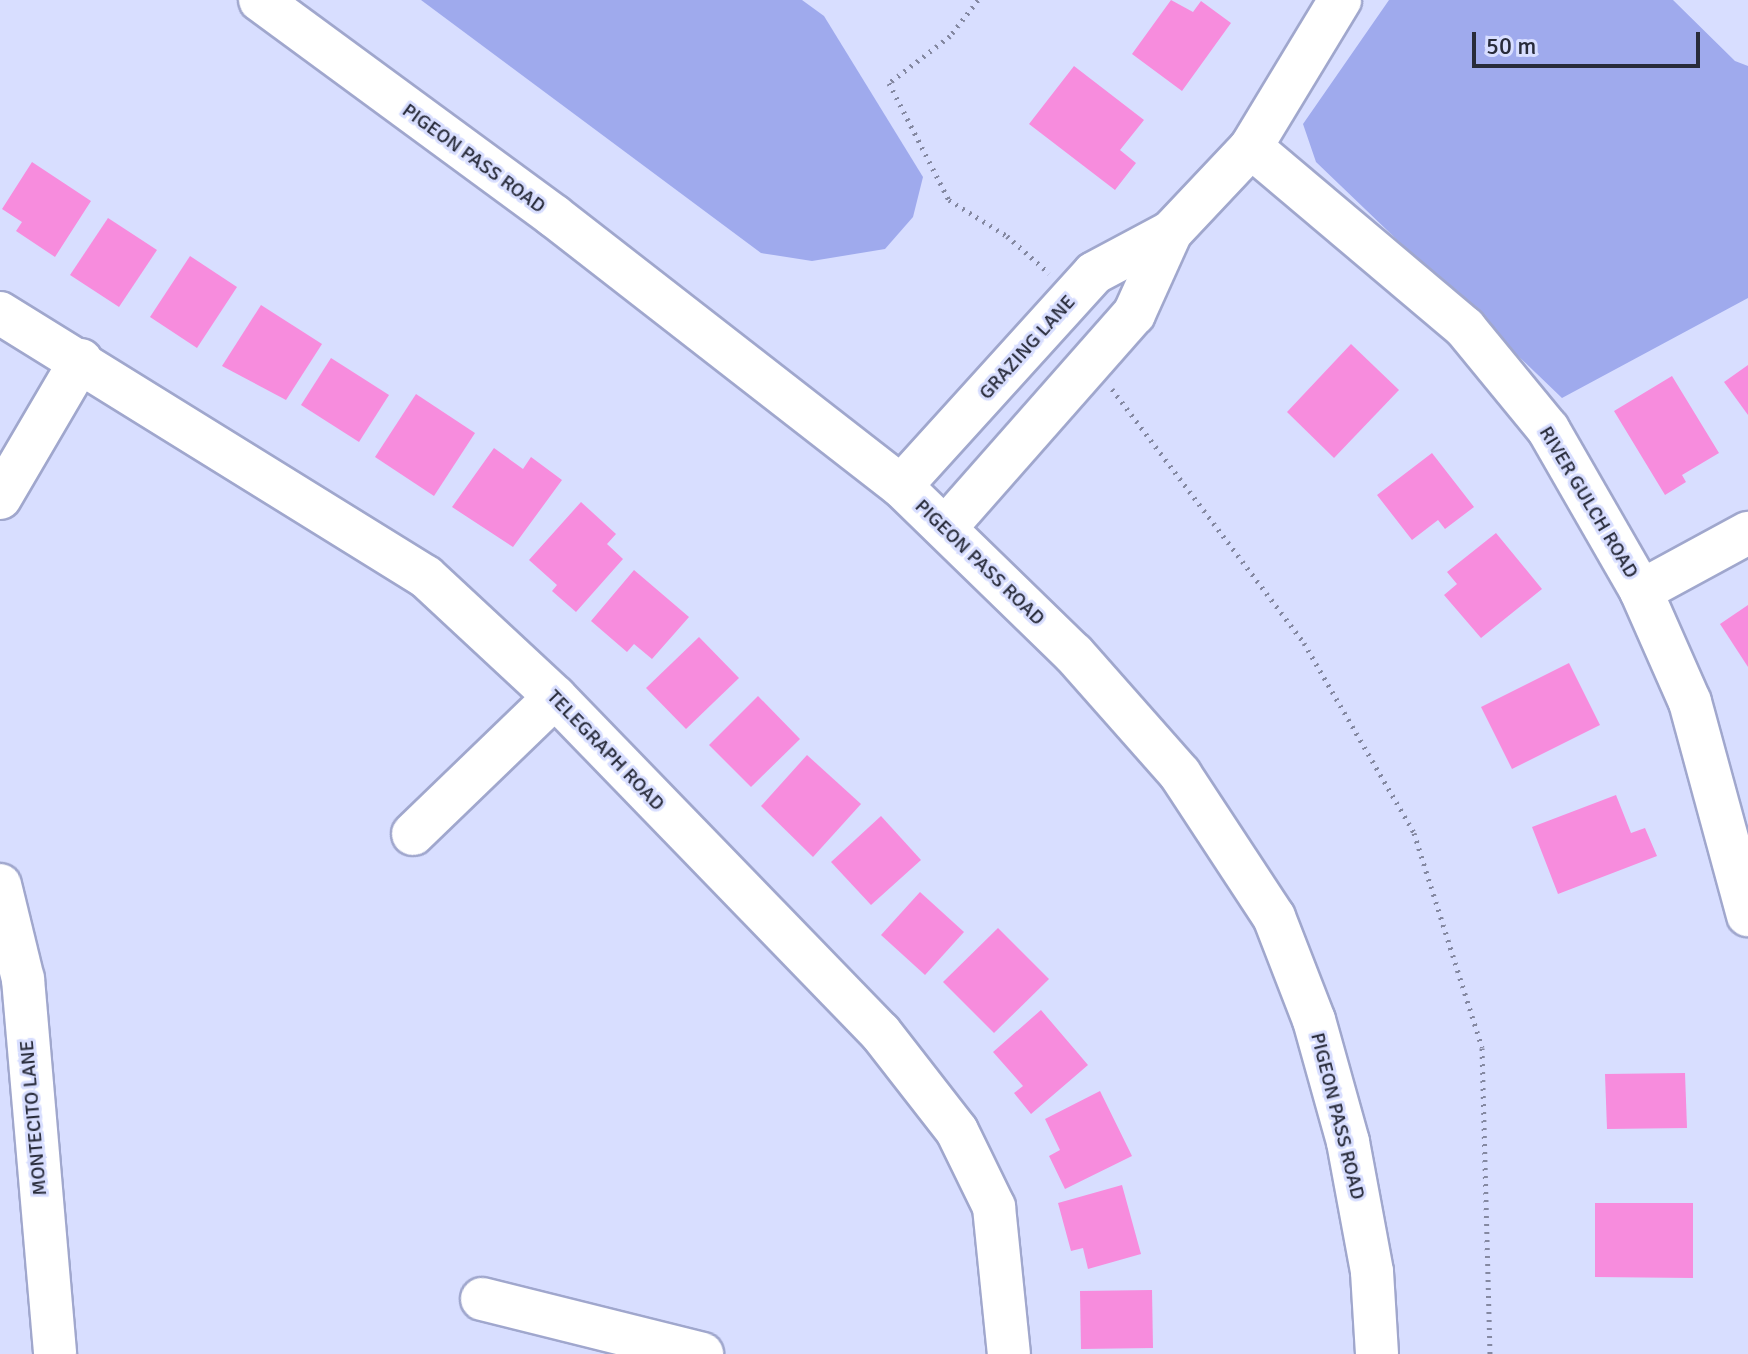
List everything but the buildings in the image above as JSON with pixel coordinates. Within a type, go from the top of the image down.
[{"type":"street","name":"PIGEON PASS ROAD","points":[[260,0],[554,216],[901,486],[1074,654],[1180,774],[1274,917],[1314,1020],[1348,1142],[1372,1272],[1377,1354]]},
{"type":"street","name":"GRAZING LANE","points":[[901,486],[1094,273],[1171,232],[1251,147],[1340,0]]},
{"type":"street","name":"RIVER GULCH ROAD","points":[[1251,147],[1465,328],[1548,429],[1641,591],[1690,702],[1748,915]]},
{"type":"street","name":"GRAZING LANE","points":[[946,527],[1134,314],[1171,232]]},
{"type":"street","name":"TELEGRAPH ROAD","points":[[0,313],[81,360],[426,577],[555,697],[880,1032],[957,1131],[994,1207],[1009,1354]]},
{"type":"street","points":[[0,498],[81,360]]},
{"type":"street","points":[[1641,591],[1748,533]]},
{"type":"street","points":[[413,834],[555,697]]},
{"type":"street","name":"MONTECITO LANE","points":[[0,885],[23,979],[16,1119],[55,1354]]},
{"type":"street","points":[[482,1299],[702,1354]]},
{"type":"path","points":[[978,0],[950,36],[889,83],[949,200],[1007,236],[1074,295]]},
{"type":"path","points":[[1092,362],[1304,643],[1414,833],[1482,1048],[1490,1354]]},
{"type":"water","points":[[421,0],[802,0],[824,16],[923,177],[913,217],[885,249],[812,261],[761,253]]},
{"type":"water","points":[[1389,0],[1673,0],[1735,61],[1748,66],[1748,298],[1562,398],[1316,162],[1303,124]]}]
